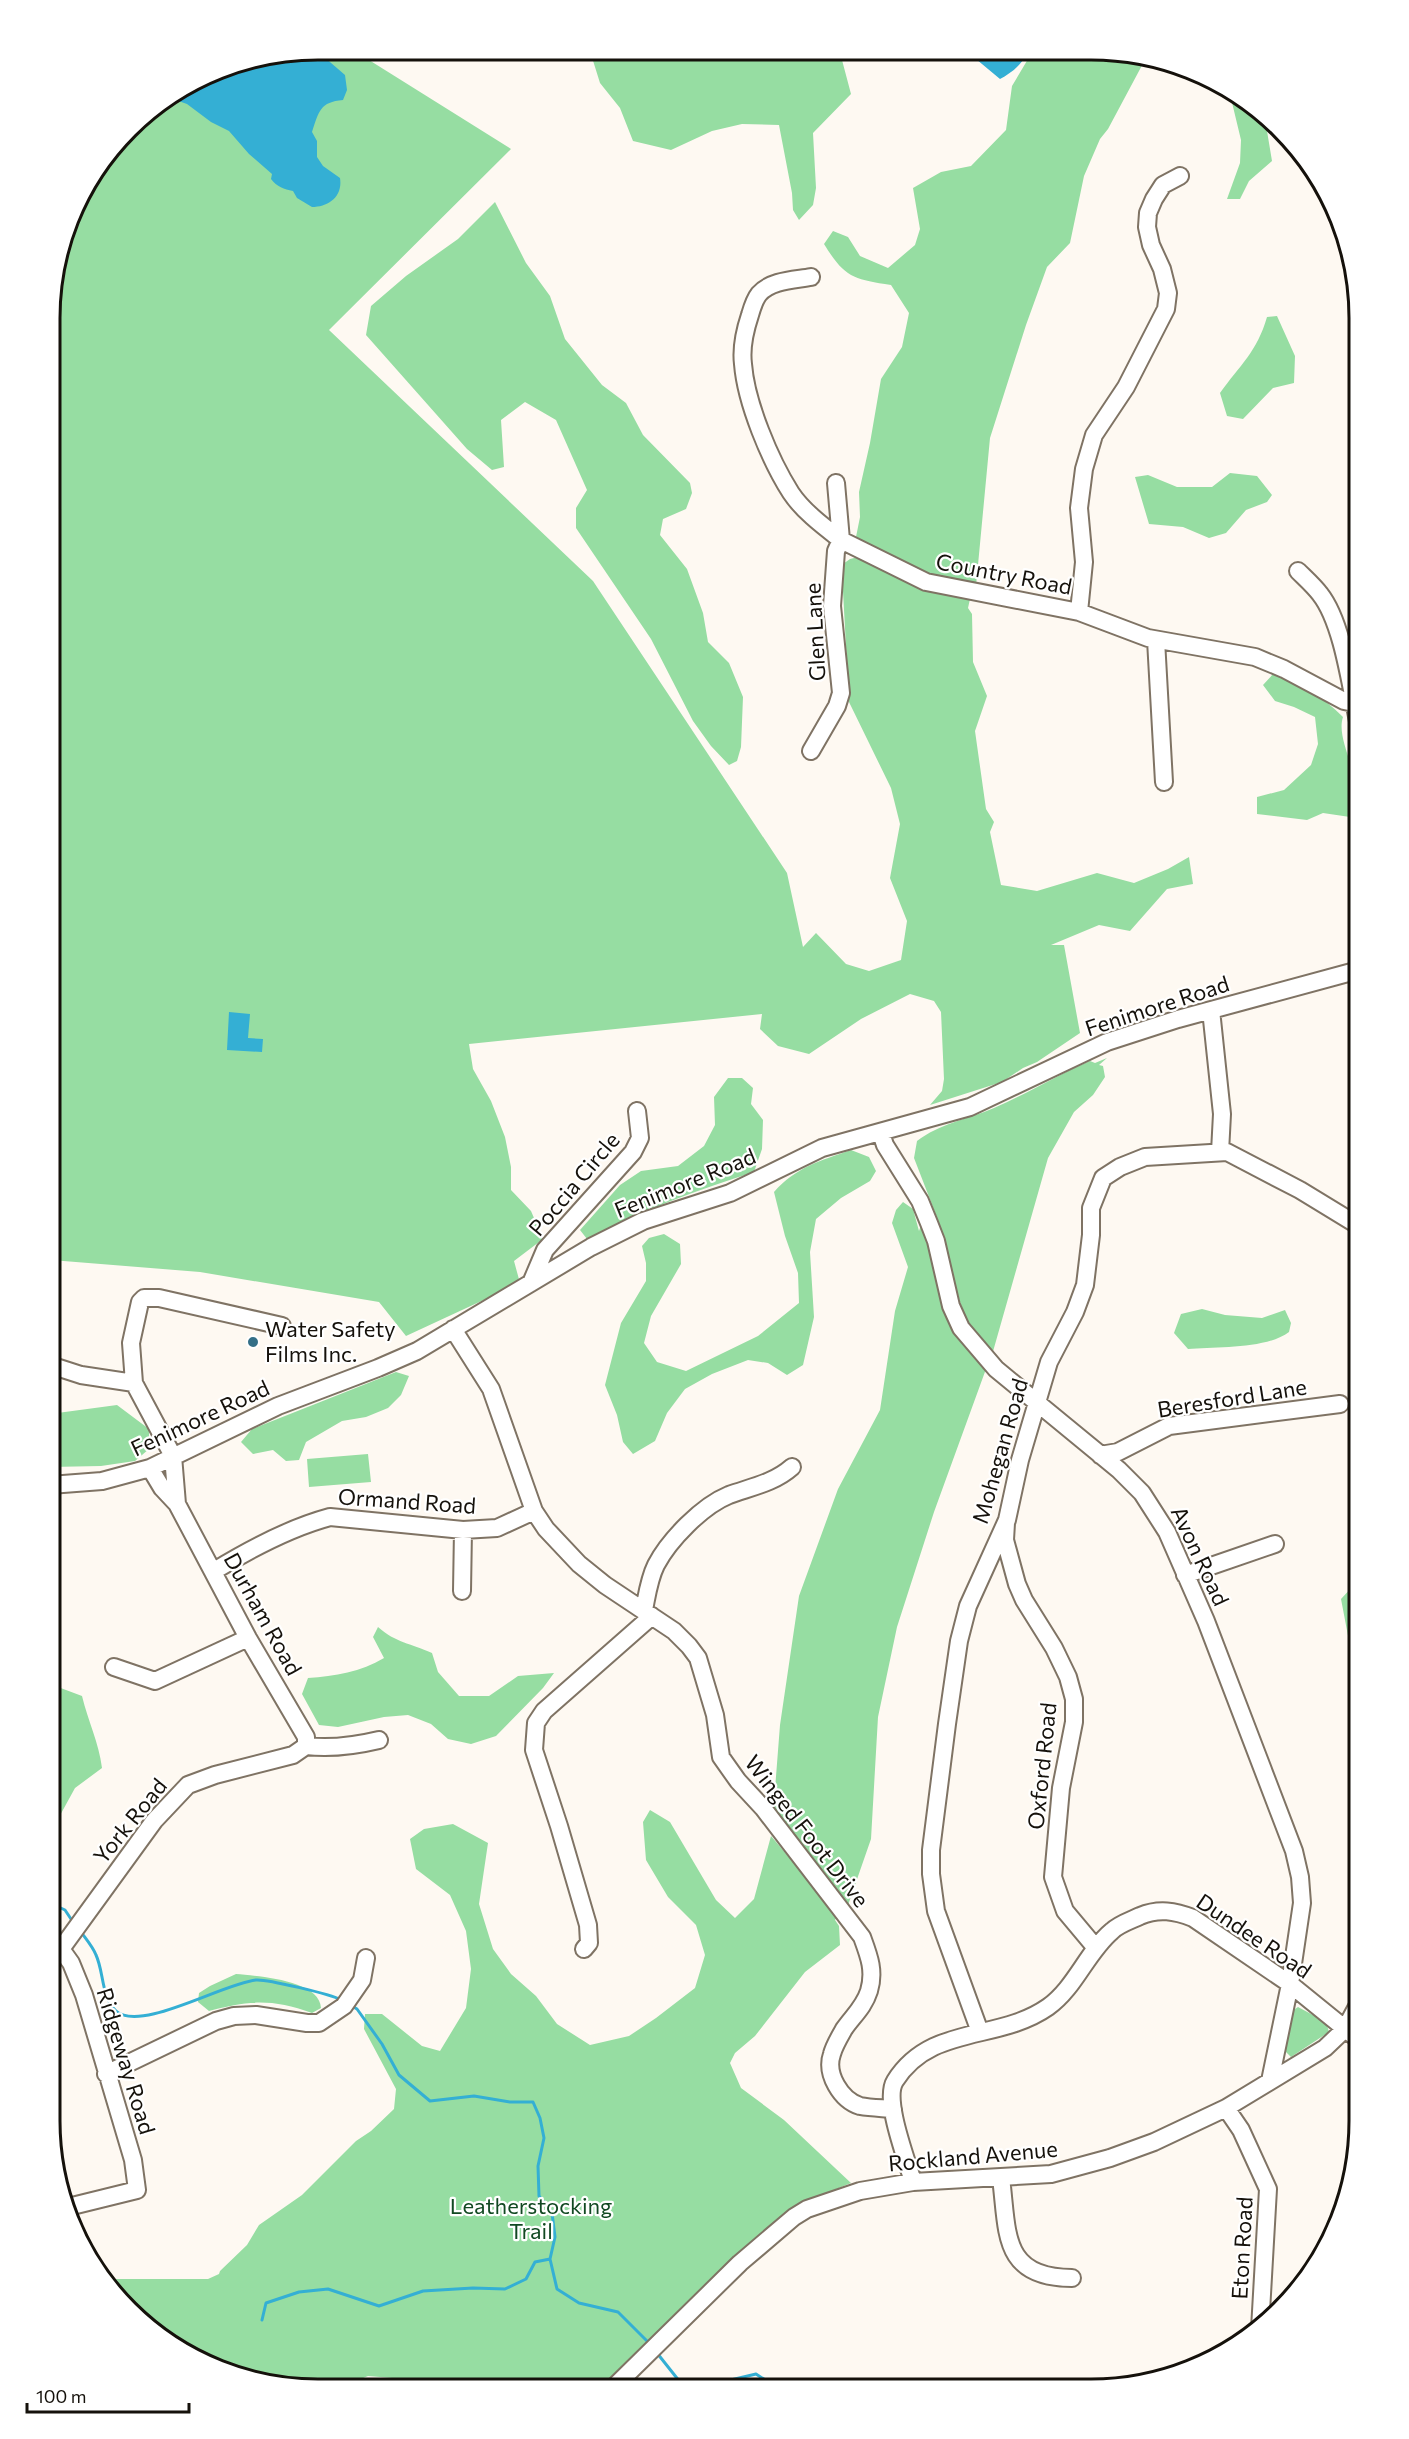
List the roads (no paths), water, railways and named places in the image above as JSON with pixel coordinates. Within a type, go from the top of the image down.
[{"type":"street","points":[[1079,612],[1084,562],[1079,508],[1084,469],[1094,435],[1126,387],[1166,309],[1168,293],[1147,227],[1154,199],[1163,185],[1180,176]]},
{"type":"street","name":"Country Road","points":[[811,277],[774,284],[759,294],[747,325],[743,365],[748,393],[771,456],[791,494],[802,507],[840,540],[926,582],[1079,612],[1156,639],[1254,657],[1284,669],[1349,702]]},
{"type":"street","name":"Glen Lane","points":[[811,751],[837,706],[841,693],[832,606],[836,551],[840,540],[836,483]]},
{"type":"street","points":[[1298,571],[1321,594],[1332,614],[1349,683]]},
{"type":"street","points":[[1156,639],[1164,782]]},
{"type":"street","name":"Fenimore Road","points":[[60,1484],[102,1481],[150,1468],[278,1406],[417,1351],[591,1247],[643,1221],[730,1193],[822,1148],[970,1107],[1107,1042],[1211,1010],[1349,973]]},
{"type":"street","points":[[1211,1010],[1222,1114],[1220,1152],[1227,1152],[1255,1165],[1349,1220]]},
{"type":"street","name":"Poccia Circle","points":[[531,1283],[545,1250],[633,1152],[640,1138],[637,1111]]},
{"type":"street","name":"Avon Road","points":[[881,1133],[885,1145],[920,1201],[929,1223],[951,1306],[961,1328],[996,1369],[1142,1493],[1167,1532],[1206,1621],[1294,1851],[1300,1877],[1302,1904],[1290,1984],[1270,2081]]},
{"type":"street","name":"Mohegan Road","points":[[980,2032],[936,1911],[931,1874],[931,1850],[959,1641],[971,1597],[1006,1520],[1020,1460],[1049,1362],[1075,1312],[1085,1285],[1091,1235],[1091,1208],[1103,1178],[1120,1167],[1144,1157],[1220,1152]]},
{"type":"street","points":[[173,1456],[134,1383],[131,1343],[136,1312],[144,1298],[159,1298],[282,1326]]},
{"type":"street","name":"Winged Foot Drive","points":[[453,1329],[490,1389],[534,1511],[546,1529],[579,1564],[605,1585],[674,1631],[698,1658],[715,1716],[721,1757],[862,1937],[870,1956],[872,1971],[869,1992],[860,2012],[844,2029],[831,2055],[830,2070],[842,2094],[850,2101],[861,2106],[893,2109]]},
{"type":"street","points":[[60,1368],[81,1375],[134,1383]]},
{"type":"street","name":"Beresford Lane","points":[[1100,1455],[1118,1452],[1169,1426],[1340,1404]]},
{"type":"street","name":"Durham Road","points":[[173,1456],[177,1480],[177,1504]]},
{"type":"street","points":[[584,1949],[589,1943],[590,1936],[560,1826],[534,1750],[536,1723],[544,1711],[648,1613],[648,1587],[655,1566],[671,1542],[708,1506],[726,1496],[781,1477],[792,1467]]},
{"type":"street","name":"Durham Road","points":[[150,1468],[162,1488],[177,1504],[248,1638],[306,1737],[306,1746]]},
{"type":"street","name":"Ormand Road","points":[[214,1571],[268,1541],[310,1522],[330,1517],[463,1530],[497,1528],[534,1511]]},
{"type":"street","name":"Oxford Road","points":[[1006,1520],[1005,1540],[1017,1584],[1024,1600],[1054,1648],[1068,1677],[1074,1699],[1074,1722],[1061,1788],[1053,1877],[1065,1911],[1096,1947]]},
{"type":"street","points":[[462,1591],[463,1530]]},
{"type":"street","points":[[1185,1575],[1275,1544]]},
{"type":"street","points":[[114,1667],[155,1681],[248,1638]]},
{"type":"street","name":"York Road","points":[[60,1941],[76,1927],[163,1810],[188,1785],[214,1775],[293,1755],[306,1746],[348,1747],[379,1740]]},
{"type":"street","name":"Dundee Road","points":[[893,2109],[891,2092],[894,2082],[906,2067],[929,2047],[958,2036],[1020,2022],[1048,2007],[1064,1992],[1096,1947],[1113,1929],[1156,1911],[1175,1911],[1193,1918],[1290,1984],[1349,2032]]},
{"type":"street","name":"Ridgeway Road","points":[[60,1951],[71,1963],[84,1995],[133,2160],[137,2190],[75,2205]]},
{"type":"street","points":[[106,2074],[216,2021],[234,2016],[256,2015],[319,2023],[347,2002],[362,1980],[366,1958]]},
{"type":"street","name":"Rockland Avenue","points":[[622,2379],[741,2263],[794,2217],[807,2209],[860,2190],[913,2182],[1051,2174],[1110,2158],[1154,2142],[1226,2108],[1325,2048],[1345,2029],[1349,2022]]},
{"type":"street","name":"Eton Road","points":[[1226,2108],[1241,2130],[1268,2189],[1261,2315]]},
{"type":"street","points":[[893,2109],[913,2182]]},
{"type":"street","points":[[1001,2178],[1011,2247],[1022,2264],[1041,2275],[1072,2278]]},
{"type":"water","points":[[328,60],[345,75],[347,90],[343,100],[325,105],[312,132],[317,141],[317,157],[323,166],[340,178],[337,196],[329,203],[318,207],[312,207],[297,198],[293,191],[276,184],[271,179],[272,174],[249,154],[229,131],[211,122],[187,104],[178,101],[235,74],[284,62]]},
{"type":"water","points":[[977,60],[1023,60],[1008,75],[1000,79]]},
{"type":"water","points":[[229,1012],[250,1014],[248,1038],[263,1039],[262,1052],[227,1050]]},
{"type":"waterway","points":[[60,1908],[65,1910],[73,1922]]},
{"type":"waterway","points":[[81,1932],[96,1955],[105,1992],[111,2005],[116,2011],[128,2016],[144,2016],[162,2012],[256,1980],[298,1987],[341,2000]]},
{"type":"waterway","points":[[352,2006],[357,2009],[382,2044],[399,2075],[430,2101],[474,2096],[510,2102],[533,2102],[540,2118],[544,2138],[538,2166],[539,2196],[552,2213],[555,2237],[550,2259],[557,2289],[579,2303],[618,2312],[649,2343]]},
{"type":"waterway","points":[[262,2320],[266,2303],[299,2292],[328,2289],[379,2306],[423,2291],[505,2289],[526,2279],[535,2262],[550,2259]]},
{"type":"waterway","points":[[657,2353],[678,2379]]},
{"type":"waterway","points":[[735,2379],[756,2374],[764,2379]]},
{"type":"place","name":"Water Safety Films Inc.","points":[[253,1342]]},
{"type":"park label","name":"Leatherstocking Trail","points":[[531,2218]]}]
